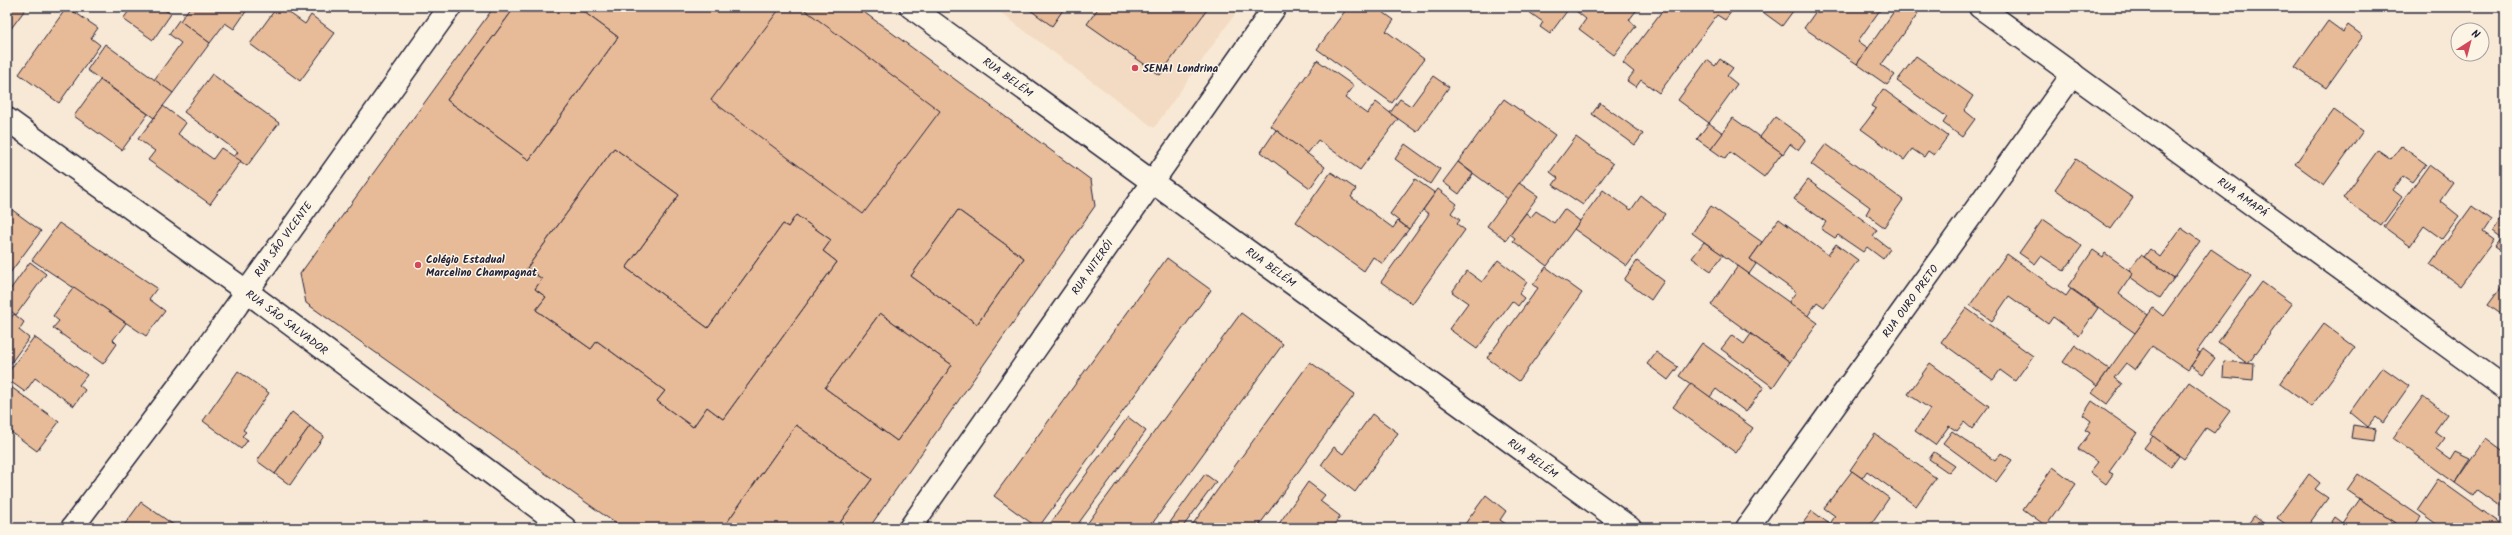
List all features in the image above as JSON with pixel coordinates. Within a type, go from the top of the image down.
[{"type":"street","name":"RUA SÃO VICENTE","points":[[72,528],[193,366],[450,7]]},
{"type":"street","name":"RUA BELÉM","points":[[911,7],[1630,528]]},
{"type":"street","name":"RUA NITERÓI","points":[[910,528],[1275,7]]},
{"type":"street","name":"RUA AMAPÁ","points":[[1980,7],[2505,388]]},
{"type":"street","name":"RUA OURO PRETO","points":[[1747,528],[2073,74]]},
{"type":"street","name":"RUA SÃO SALVADOR","points":[[7,119],[246,291],[565,528]]},
{"type":"shaded area","name":"SENAI Londrina","points":[[993,7],[1240,7],[1154,128]]},
{"type":"building","points":[[7,7],[27,7],[7,34]]},
{"type":"building","points":[[67,7],[98,28],[91,38],[100,45],[59,103],[19,74]]},
{"type":"building","points":[[132,7],[160,7],[171,14],[153,40],[123,19]]},
{"type":"building","points":[[190,7],[249,7],[234,29],[225,23],[210,43],[180,21]]},
{"type":"building","points":[[277,7],[281,7],[305,24],[311,15],[335,33],[300,81],[250,44]]},
{"type":"building","name":"Colégio Estadual Marcelino Champagnat","points":[[494,7],[515,7],[447,100],[529,160],[618,37],[577,7],[857,7],[1091,180],[1095,206],[869,528],[836,528],[872,479],[796,425],[723,528],[622,528],[306,303],[300,274]],"holes":[[[614,148],[679,195],[626,268],[708,328],[783,224],[788,227],[796,215],[831,240],[823,251],[837,262],[723,419],[707,407],[693,427],[657,401],[665,391],[597,341],[591,349],[536,310],[546,297],[535,289],[542,279],[527,268]],[[958,210],[1024,258],[977,324],[911,276]],[[880,313],[952,365],[897,441],[825,388]]]},
{"type":"building","points":[[515,7],[577,7],[618,37],[529,160],[447,100]]},
{"type":"building","points":[[781,7],[801,7],[940,111],[863,214],[711,100]]},
{"type":"building","points":[[1026,7],[1065,7],[1052,26]]},
{"type":"building","points":[[1099,7],[1209,7],[1160,75],[1087,24]]},
{"type":"building","points":[[1348,7],[1376,7],[1394,20],[1386,31],[1424,59],[1392,103],[1317,49]]},
{"type":"building","points":[[1522,7],[1570,7],[1550,34],[1540,27],[1543,22]]},
{"type":"building","points":[[1571,7],[1639,7],[1629,20],[1636,26],[1614,55],[1579,29],[1586,19]]},
{"type":"building","points":[[1665,7],[1735,7],[1725,20],[1717,15],[1659,93],[1641,80],[1636,87],[1627,81],[1634,72],[1623,63]]},
{"type":"building","points":[[1756,7],[1796,7],[1782,26]]},
{"type":"building","points":[[1819,7],[1877,7],[1880,10],[1858,41],[1868,48],[1857,64],[1804,28]]},
{"type":"building","points":[[1897,7],[1908,7],[1918,14],[1881,65],[1895,75],[1887,85],[1857,64]]},
{"type":"building","points":[[179,20],[210,43],[173,93],[154,80],[181,43],[169,34]]},
{"type":"building","points":[[2328,21],[2343,32],[2348,25],[2363,36],[2326,88],[2295,67]]},
{"type":"building","points":[[105,44],[173,93],[154,118],[87,70]]},
{"type":"building","points":[[1916,56],[1973,96],[1964,110],[1975,119],[1962,137],[1943,123],[1947,117],[1897,81]]},
{"type":"building","points":[[1720,59],[1733,68],[1727,76],[1737,84],[1709,123],[1678,100],[1707,60],[1715,66]]},
{"type":"building","points":[[1317,60],[1354,86],[1345,98],[1367,114],[1376,102],[1398,119],[1360,170],[1318,140],[1307,154],[1271,126]]},
{"type":"building","points":[[212,74],[279,123],[247,166],[234,157],[238,152],[184,112]]},
{"type":"building","points":[[1433,76],[1449,87],[1417,132],[1390,113],[1400,99],[1411,106]]},
{"type":"building","points":[[100,80],[148,114],[122,150],[74,116]]},
{"type":"building","points":[[1883,89],[1948,136],[1934,155],[1928,151],[1924,157],[1912,149],[1904,160],[1861,129],[1876,109],[1871,106]]},
{"type":"building","points":[[1504,99],[1555,135],[1508,199],[1458,162]]},
{"type":"building","points":[[1600,103],[1643,134],[1635,145],[1592,114]]},
{"type":"building","points":[[163,106],[186,123],[178,134],[213,159],[221,148],[241,161],[210,204],[148,160],[155,151],[138,139]]},
{"type":"building","points":[[2334,110],[2363,131],[2324,185],[2295,164]]},
{"type":"building","points":[[1775,117],[1806,139],[1798,150],[1790,144],[1783,154],[1760,137]]},
{"type":"building","points":[[1733,118],[1782,153],[1764,177],[1730,152],[1725,159],[1711,149]]},
{"type":"building","points":[[1709,123],[1723,133],[1711,149],[1697,139]]},
{"type":"building","points":[[1276,130],[1325,167],[1310,188],[1261,152]]},
{"type":"building","points":[[1576,137],[1613,164],[1583,205],[1553,185],[1558,178],[1550,172]]},
{"type":"building","points":[[1405,144],[1440,169],[1430,184],[1395,159]]},
{"type":"building","points":[[1826,144],[1903,200],[1884,227],[1866,214],[1870,207],[1811,164]]},
{"type":"building","points":[[2401,146],[2426,164],[2412,182],[2403,176],[2393,190],[2402,197],[2381,226],[2343,198],[2378,150],[2391,159]]},
{"type":"building","points":[[614,148],[679,195],[626,268],[708,328],[783,224],[788,227],[796,215],[831,240],[823,251],[837,262],[723,419],[707,407],[693,427],[657,401],[665,391],[597,341],[591,349],[536,310],[546,297],[535,289],[542,279],[527,268]]},
{"type":"building","points":[[2076,159],[2133,198],[2111,229],[2055,189]]},
{"type":"building","points":[[1458,162],[1473,174],[1459,194],[1443,182]]},
{"type":"building","points":[[2429,165],[2453,183],[2440,201],[2459,216],[2442,239],[2424,226],[2410,246],[2384,227]]},
{"type":"building","points":[[1331,172],[1356,189],[1351,197],[1393,228],[1398,221],[1409,229],[1383,264],[1373,257],[1364,271],[1296,222]]},
{"type":"building","points":[[1415,179],[1435,193],[1409,229],[1390,214]]},
{"type":"building","points":[[1808,180],[1877,230],[1873,236],[1890,249],[1883,259],[1867,247],[1863,252],[1838,235],[1835,238],[1821,229],[1826,222],[1794,199]]},
{"type":"building","points":[[1519,183],[1538,196],[1506,240],[1487,226]]},
{"type":"building","points":[[1438,189],[1457,204],[1451,213],[1460,220],[1457,224],[1465,230],[1412,304],[1381,282],[1429,214],[1423,210]]},
{"type":"building","points":[[1603,190],[1631,210],[1641,196],[1665,214],[1627,266],[1574,229]]},
{"type":"building","points":[[1711,206],[1762,242],[1750,259],[1756,264],[1749,274],[1692,233]]},
{"type":"building","points":[[2472,206],[2491,220],[2483,232],[2494,240],[2460,286],[2430,264]]},
{"type":"building","points":[[11,209],[41,231],[7,277],[7,214]]},
{"type":"building","points":[[1564,209],[1580,221],[1547,266],[1513,241],[1515,238],[1510,234],[1526,213],[1531,217],[1536,211],[1554,223]]},
{"type":"building","points":[[958,210],[1024,258],[977,324],[911,276]]},
{"type":"building","points":[[2505,214],[2505,245],[2501,251],[2495,247],[2502,238],[2493,231]]},
{"type":"building","points":[[1779,219],[1828,255],[1836,244],[1858,260],[1824,307],[1817,302],[1807,317],[1788,303],[1796,292],[1750,259]]},
{"type":"building","points":[[2043,219],[2082,246],[2064,271],[2041,256],[2035,264],[2019,253]]},
{"type":"building","points":[[59,223],[157,288],[149,299],[165,311],[146,336],[32,260]]},
{"type":"building","points":[[2181,228],[2200,241],[2174,278],[2144,257],[2150,249],[2160,257]]},
{"type":"building","points":[[1704,242],[1723,255],[1711,271],[1692,258]]},
{"type":"building","points":[[2211,249],[2251,276],[2197,351],[2200,353],[2188,370],[2152,346],[2135,370],[2126,363],[2114,378],[2122,384],[2107,404],[2092,393],[2153,308],[2163,316]]},
{"type":"building","points":[[2093,250],[2103,257],[2105,253],[2133,273],[2119,294],[2148,315],[2135,333],[2068,286]]},
{"type":"building","points":[[2007,254],[2066,296],[2071,289],[2098,308],[2079,336],[2053,317],[2048,324],[2009,296],[1992,321],[1970,305]]},
{"type":"building","points":[[2141,255],[2174,278],[2160,298],[2130,277],[2133,273],[2129,270]]},
{"type":"building","points":[[1167,258],[1211,290],[1038,528],[994,496]]},
{"type":"building","points":[[1498,260],[1527,282],[1519,294],[1524,298],[1518,306],[1512,301],[1477,349],[1449,329],[1468,303],[1452,292],[1467,271],[1482,282]]},
{"type":"building","points":[[1637,261],[1664,281],[1651,300],[1624,280]]},
{"type":"building","points":[[30,262],[46,274],[16,315],[7,308],[7,294]]},
{"type":"building","points":[[1738,266],[1818,323],[1790,362],[1711,305]]},
{"type":"building","points":[[1546,267],[1582,293],[1519,381],[1487,358],[1538,288],[1533,285]]},
{"type":"building","points":[[2262,282],[2292,304],[2248,364],[2218,342]]},
{"type":"building","points":[[2505,282],[2505,317],[2488,305]]},
{"type":"building","points":[[74,287],[126,323],[113,340],[117,344],[103,364],[53,328],[59,321],[53,316]]},
{"type":"building","points":[[1966,308],[2033,356],[2015,381],[2000,370],[1993,380],[1941,342]]},
{"type":"building","points":[[880,313],[952,365],[897,441],[825,388]]},
{"type":"building","points":[[1241,313],[1283,344],[1149,528],[1084,528]]},
{"type":"building","points":[[14,314],[24,322],[19,330],[29,338],[8,367],[7,323]]},
{"type":"building","points":[[2324,324],[2355,347],[2311,407],[2280,384]]},
{"type":"building","points":[[1751,334],[1790,362],[1773,387],[1721,349],[1732,335],[1744,344]]},
{"type":"building","points":[[34,337],[87,375],[79,385],[85,390],[74,406],[35,378],[25,392],[7,379],[7,374]]},
{"type":"building","points":[[1702,343],[1764,387],[1746,412],[1716,389],[1710,397],[1679,376]]},
{"type":"building","points":[[2075,345],[2109,369],[2097,386],[2063,362]]},
{"type":"building","points":[[2203,349],[2215,358],[2203,374],[2191,366]]},
{"type":"building","points":[[1656,352],[1678,367],[1668,380],[1647,364]]},
{"type":"building","points":[[2224,361],[2254,364],[2253,380],[2223,377]]},
{"type":"building","points":[[1310,362],[1355,394],[1257,528],[1190,528]]},
{"type":"building","points":[[1930,363],[1989,406],[1972,429],[1964,422],[1957,431],[1949,426],[1935,445],[1915,431],[1930,409],[1908,394]]},
{"type":"building","points":[[2382,367],[2409,386],[2383,423],[2376,417],[2368,427],[2350,412]]},
{"type":"building","points":[[238,371],[269,393],[243,430],[246,432],[242,436],[248,440],[241,449],[203,421]]},
{"type":"building","points":[[2189,382],[2230,411],[2214,433],[2206,428],[2184,459],[2151,435]]},
{"type":"building","points":[[1691,383],[1753,428],[1736,453],[1673,407]]},
{"type":"building","points":[[11,387],[59,422],[37,451],[7,429],[7,391]]},
{"type":"building","points":[[2423,396],[2447,414],[2435,431],[2445,438],[2436,450],[2450,460],[2455,452],[2470,459],[2455,483],[2393,438]]},
{"type":"building","points":[[2092,401],[2137,433],[2109,472],[2113,474],[2106,484],[2090,472],[2098,462],[2078,449],[2090,433],[2085,430],[2091,421],[2083,415]]},
{"type":"building","points":[[292,412],[310,426],[275,474],[257,461]]},
{"type":"building","points":[[1372,414],[1398,433],[1355,492],[1321,465],[1334,447],[1343,454]]},
{"type":"building","points":[[1128,417],[1146,431],[1075,528],[1047,528]]},
{"type":"building","points":[[796,425],[872,479],[836,528],[723,528]]},
{"type":"building","points":[[2353,425],[2376,429],[2374,441],[2351,438]]},
{"type":"building","points":[[310,426],[324,436],[290,485],[275,474]]},
{"type":"building","points":[[1952,431],[1995,461],[2001,453],[2012,460],[1996,482],[1943,443]]},
{"type":"building","points":[[1875,434],[1936,478],[1916,506],[1867,471],[1862,478],[1850,470]]},
{"type":"building","points":[[2153,436],[2179,456],[2171,467],[2144,448]]},
{"type":"building","points":[[2486,438],[2505,452],[2505,510],[2477,490],[2473,496],[2455,483]]},
{"type":"building","points":[[1934,452],[1955,466],[1949,473],[1929,459]]},
{"type":"building","points":[[2053,467],[2076,484],[2046,526],[2023,509]]},
{"type":"building","points":[[1852,471],[1889,498],[1868,528],[1835,528],[1830,524],[1835,516],[1824,508]]},
{"type":"building","points":[[1205,474],[1216,482],[1182,528],[1166,528]]},
{"type":"building","points":[[2309,474],[2320,483],[2315,489],[2328,498],[2306,528],[2291,528],[2277,518]]},
{"type":"building","points":[[2358,474],[2421,517],[2413,528],[2402,528],[2347,490]]},
{"type":"building","points":[[2438,479],[2504,526],[2503,528],[2442,528],[2417,510]]},
{"type":"building","points":[[1308,482],[1325,495],[1320,501],[1340,516],[1332,528],[1276,528]]},
{"type":"building","points":[[1486,495],[1506,511],[1500,520],[1512,528],[1462,528]]},
{"type":"building","points":[[2360,499],[2395,523],[2391,528],[2328,528],[2335,517],[2343,523]]},
{"type":"building","points":[[141,502],[178,528],[122,528]]},
{"type":"building","points":[[1812,511],[1835,528],[1810,528],[1803,523]]},
{"type":"building","points":[[2254,516],[2270,528],[2245,528]]},
{"type":"place","name":"SENAI Londrina","points":[[1135,68]]},
{"type":"place","name":"Colégio Estadual Marcelino Champagnat","points":[[418,265]]}]
